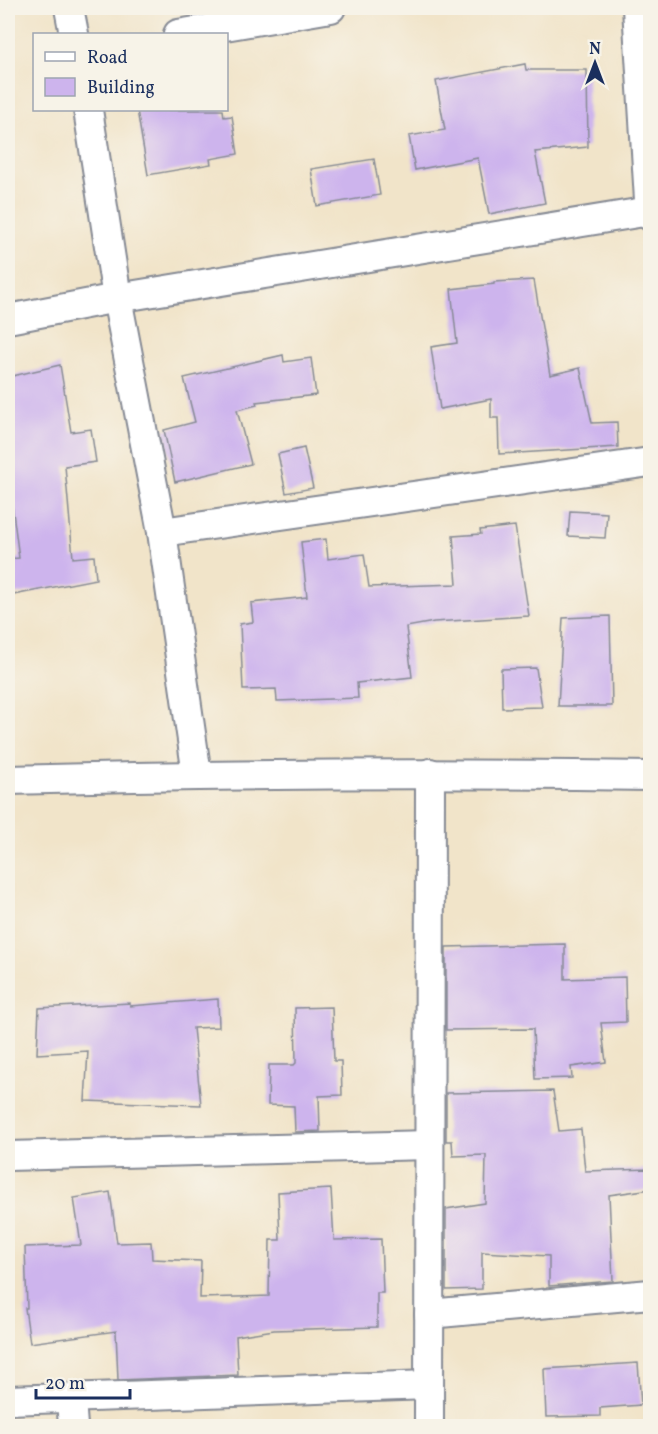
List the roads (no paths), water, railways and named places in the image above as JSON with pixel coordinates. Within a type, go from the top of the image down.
[{"type":"street","points":[[69,8],[74,33]]},
{"type":"street","points":[[184,33],[331,8]]},
{"type":"street","points":[[638,8],[651,216]]},
{"type":"street","points":[[88,111],[117,298],[162,532],[197,774]]},
{"type":"street","points":[[8,319],[117,298],[650,211]]},
{"type":"street","points":[[162,532],[651,462]]},
{"type":"street","points":[[429,1426],[430,773]]},
{"type":"street","points":[[8,780],[197,774],[430,773],[651,776]]},
{"type":"street","points":[[8,1156],[429,1145]]},
{"type":"street","points":[[429,1314],[651,1294]]},
{"type":"street","points":[[8,1400],[72,1413],[429,1385]]}]
